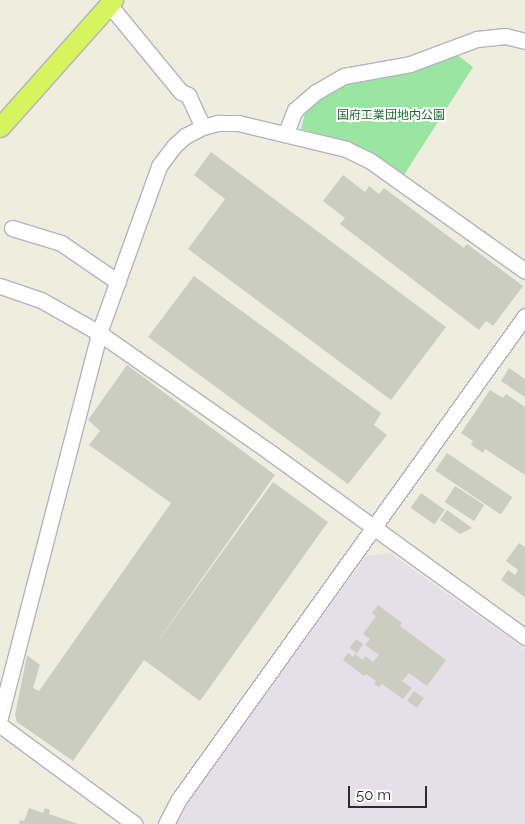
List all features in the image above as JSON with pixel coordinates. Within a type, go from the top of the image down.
[{"type":"main road","points":[[0,127],[110,4]]},
{"type":"street","points":[[110,4],[181,92],[188,95],[201,122]]},
{"type":"street","points":[[286,133],[295,110],[316,92],[344,76],[410,64],[478,39],[505,36],[525,41]]},
{"type":"street","points":[[0,717],[99,333],[159,166],[174,146],[201,122],[238,123],[346,148],[369,160],[525,271]]},
{"type":"street","points":[[12,228],[61,243],[118,282]]},
{"type":"street","points":[[0,286],[41,300],[99,333],[525,637]]},
{"type":"street","points":[[166,824],[185,791],[525,316]]},
{"type":"street","points":[[0,725],[135,824]]},
{"type":"shaded area","points":[[390,553],[525,649],[525,824],[174,824],[186,803],[366,556]]},
{"type":"green space","name":"国府工業団地内公園","points":[[455,53],[473,67],[404,175],[372,154],[346,141],[301,129],[306,108],[333,89],[351,82]]},
{"type":"building","points":[[211,152],[446,327],[391,400],[188,249],[225,199],[194,175]]},
{"type":"building","points":[[343,175],[365,192],[369,186],[379,194],[384,188],[464,248],[467,244],[523,286],[493,326],[486,321],[479,330],[340,224],[345,218],[323,201]]},
{"type":"building","points":[[194,276],[381,413],[374,425],[387,435],[348,484],[148,337]]},
{"type":"building","points":[[127,365],[275,475],[150,652],[273,482],[328,522],[200,701],[144,660],[73,761],[17,722],[15,715],[27,655],[40,665],[33,688],[39,691],[171,503],[89,445],[100,431],[88,420]]},
{"type":"building","points":[[509,368],[525,379],[525,397],[501,381]]},
{"type":"building","points":[[490,390],[503,398],[506,394],[525,407],[525,475],[485,449],[483,453],[471,445],[473,441],[461,433]]},
{"type":"building","points":[[447,453],[512,497],[501,515],[435,470]]},
{"type":"building","points":[[455,486],[484,505],[474,521],[445,502]]},
{"type":"building","points":[[421,493],[445,510],[434,524],[411,508]]},
{"type":"building","points":[[447,510],[472,528],[460,534],[440,520]]},
{"type":"building","points":[[519,543],[525,547],[525,597],[501,580],[508,570],[515,575],[518,570],[506,561]]},
{"type":"building","points":[[378,605],[402,623],[400,626],[446,660],[427,686],[409,673],[402,681],[412,688],[403,699],[382,684],[379,687],[374,684],[376,681],[366,674],[364,676],[343,660],[348,653],[353,657],[355,654],[363,660],[365,656],[373,662],[379,655],[365,645],[370,639],[363,634],[376,616],[372,613]]},
{"type":"building","points":[[356,639],[363,644],[357,653],[350,648]]},
{"type":"building","points":[[414,691],[424,698],[417,708],[407,701]]},
{"type":"building","points":[[29,808],[43,813],[45,808],[50,810],[49,814],[78,824],[19,824],[20,820],[24,821]]}]
